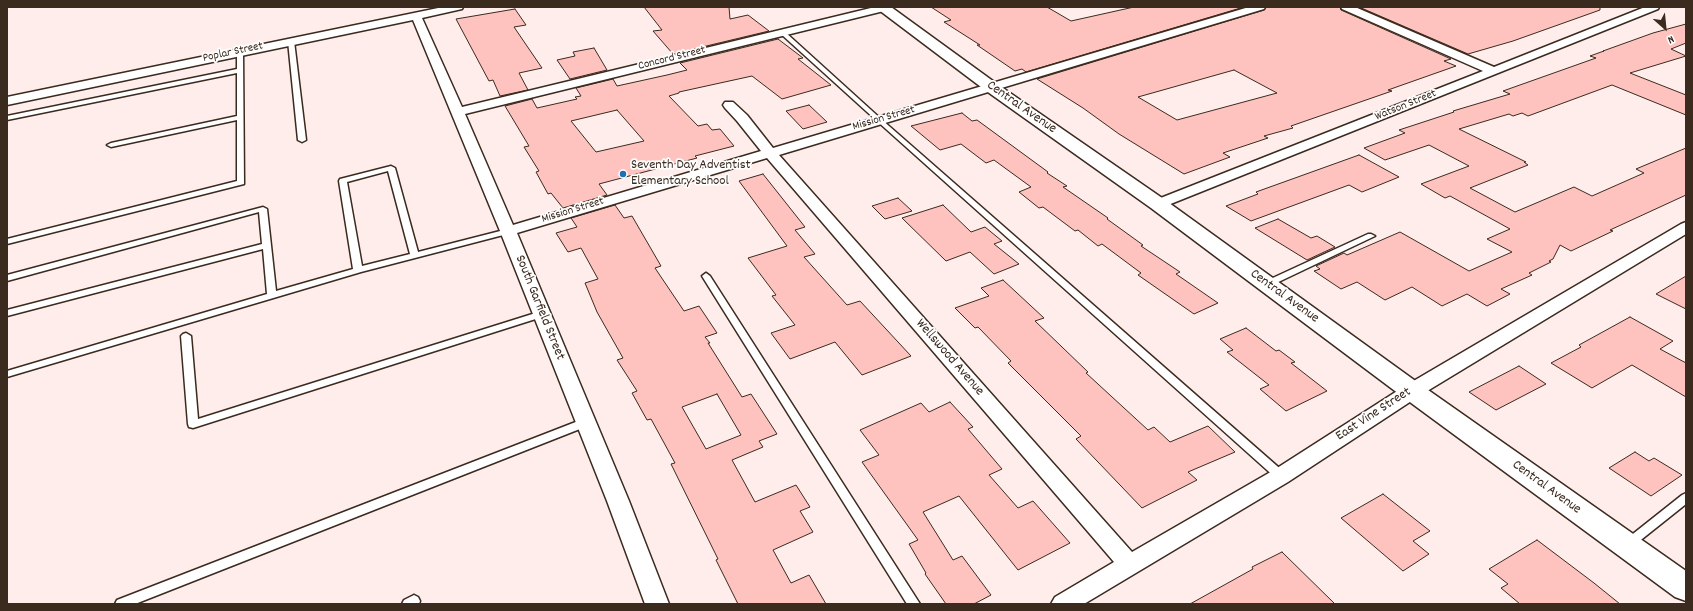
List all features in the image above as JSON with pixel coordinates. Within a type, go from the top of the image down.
[{"type":"street","name":"Poplar Street","points":[[7,101],[458,7]]},
{"type":"street","name":"Central Avenue","points":[[885,7],[991,87],[1158,204],[1412,391],[1686,588]]},
{"type":"street","name":"Concord Street","points":[[457,112],[885,7]]},
{"type":"street","name":"Mission Street","points":[[508,231],[769,152],[1260,7]]},
{"type":"street","points":[[1346,7],[1494,71]]},
{"type":"street","name":"Watson Street","points":[[1158,204],[1654,7]]},
{"type":"street","name":"South Garfield Street","points":[[416,15],[542,314],[618,501],[656,604]]},
{"type":"street","name":"Wellswood Avenue","points":[[729,105],[742,118],[769,152],[1129,564]]},
{"type":"street","name":"East Vine Street","points":[[1063,604],[1281,476],[1412,391],[1686,227]]},
{"type":"lane","points":[[782,33],[1281,476]]},
{"type":"lane","points":[[291,41],[302,140]]},
{"type":"lane","points":[[7,242],[241,182],[240,52]]},
{"type":"lane","points":[[7,118],[240,70]]},
{"type":"lane","points":[[111,145],[241,117]]},
{"type":"lane","points":[[358,270],[343,181],[391,168],[415,255]]},
{"type":"lane","points":[[7,278],[263,209],[272,296]]},
{"type":"lane","points":[[7,374],[358,270],[508,231]]},
{"type":"lane","points":[[1267,284],[1371,236]]},
{"type":"lane","points":[[7,313],[267,245]]},
{"type":"lane","points":[[706,276],[914,604]]},
{"type":"lane","points":[[186,336],[193,424],[542,314]]},
{"type":"lane","points":[[121,604],[586,422]]},
{"type":"lane","points":[[1626,545],[1686,498]]},
{"type":"building","points":[[644,7],[729,7],[730,19],[748,15],[769,31],[673,54],[653,31],[662,30]]},
{"type":"building","points":[[931,7],[1047,7],[1071,21],[1134,7],[1244,7],[1026,72],[1022,69],[1015,71],[977,45],[980,45],[944,22],[951,20]]},
{"type":"building","points":[[1266,7],[1340,7],[1341,10],[1451,59],[1444,61],[1456,66],[1388,90],[1392,91],[1291,126],[1293,128],[1264,136],[1268,138],[1223,153],[1230,157],[1184,174],[1119,134],[1083,108],[1037,79],[1264,10]],"holes":[[[1234,70],[1277,93],[1177,120],[1138,97]]]},
{"type":"building","points":[[1359,7],[1600,7],[1600,10],[1513,41],[1468,54]]},
{"type":"building","points":[[515,9],[526,25],[514,27],[542,68],[519,73],[528,90],[500,96],[493,80],[489,81],[456,19]]},
{"type":"building","points":[[1686,24],[1686,43],[1671,49],[1686,56],[1630,73],[1686,95],[1686,115],[1612,85],[1528,116],[1522,113],[1513,116],[1509,114],[1459,129],[1526,162],[1524,162],[1528,165],[1470,188],[1515,212],[1574,187],[1592,196],[1644,173],[1636,169],[1686,148],[1686,195],[1610,230],[1613,231],[1571,251],[1560,245],[1553,259],[1549,261],[1551,262],[1529,273],[1532,275],[1501,289],[1510,294],[1487,306],[1467,294],[1442,306],[1412,287],[1385,300],[1357,282],[1341,289],[1314,271],[1320,269],[1316,266],[1344,253],[1347,255],[1400,232],[1469,271],[1512,252],[1487,239],[1510,229],[1450,196],[1445,198],[1421,184],[1469,166],[1429,145],[1385,160],[1364,148],[1405,133],[1399,130],[1454,112],[1453,111],[1510,94],[1503,91],[1596,58],[1590,56],[1653,33]]},
{"type":"building","points":[[778,39],[803,58],[798,59],[831,85],[782,99],[752,76],[679,92],[669,96],[698,126],[707,124],[712,130],[720,129],[734,146],[695,156],[697,158],[599,184],[607,195],[563,208],[551,193],[548,194],[536,172],[539,171],[524,147],[529,146],[505,106],[532,99],[537,108],[577,99],[575,97],[581,96],[576,88],[613,79],[617,86],[687,70],[680,63]],"holes":[[[617,110],[644,141],[596,152],[571,121]]]},
{"type":"building","points":[[594,48],[607,70],[570,79],[557,60],[575,56],[573,52]]},
{"type":"building","points":[[809,105],[827,122],[803,129],[786,111]]},
{"type":"building","points":[[962,113],[972,121],[977,120],[1048,172],[1047,173],[1067,186],[1063,187],[1108,218],[1107,219],[1143,245],[1141,246],[1180,272],[1176,274],[1218,303],[1194,314],[1138,275],[1141,273],[1102,244],[1098,246],[1078,230],[1075,231],[1043,207],[1039,208],[1019,192],[1031,187],[994,160],[986,163],[961,144],[940,150],[911,126]]},
{"type":"building","points":[[1359,155],[1399,177],[1362,192],[1349,185],[1251,221],[1226,206],[1258,194],[1256,192]]},
{"type":"building","points":[[763,174],[805,227],[795,230],[815,254],[804,257],[847,305],[860,301],[911,356],[862,375],[835,342],[790,359],[771,333],[795,325],[772,296],[776,295],[748,258],[787,246],[739,181]]},
{"type":"building","points":[[898,198],[912,211],[885,219],[872,206]]},
{"type":"building","points":[[615,205],[624,218],[632,216],[661,266],[655,268],[684,311],[699,306],[717,333],[705,337],[710,343],[708,343],[742,397],[751,394],[777,434],[759,441],[763,447],[732,460],[755,502],[796,485],[810,507],[800,511],[813,532],[773,550],[791,583],[809,575],[826,604],[738,604],[716,560],[718,559],[671,464],[675,463],[651,419],[647,420],[632,393],[637,391],[617,360],[623,358],[597,312],[585,283],[598,279],[581,248],[568,252],[556,233],[577,227],[571,218]],"holes":[[[717,394],[741,435],[706,449],[682,407]]]},
{"type":"building","points":[[943,205],[971,232],[985,227],[1002,241],[994,244],[1019,264],[994,274],[970,252],[946,261],[902,218]]},
{"type":"building","points":[[1278,219],[1311,238],[1317,236],[1335,247],[1307,260],[1255,228]]},
{"type":"building","points":[[1686,276],[1686,309],[1656,294]]},
{"type":"building","points":[[1003,280],[1044,318],[1035,321],[1088,372],[1086,373],[1148,430],[1154,427],[1170,442],[1208,426],[1235,452],[1188,472],[1197,480],[1142,508],[1076,439],[1081,436],[1008,363],[1011,361],[978,327],[975,328],[955,308],[989,296],[981,288]]},
{"type":"building","points":[[1630,317],[1673,341],[1660,349],[1686,363],[1686,397],[1632,365],[1592,388],[1551,363],[1581,347],[1579,345]]},
{"type":"building","points":[[1246,328],[1276,351],[1279,350],[1295,362],[1291,363],[1327,391],[1286,411],[1260,389],[1269,385],[1227,352],[1233,350],[1220,339]]},
{"type":"building","points":[[1519,366],[1546,384],[1496,410],[1469,392]]},
{"type":"building","points":[[950,402],[973,427],[968,429],[1002,469],[989,475],[1018,508],[1033,501],[1070,543],[1018,570],[959,496],[923,512],[953,560],[962,556],[991,595],[974,604],[946,604],[925,574],[926,573],[909,544],[918,540],[862,462],[879,455],[860,430],[921,403],[929,412]]},
{"type":"building","points":[[1635,452],[1649,461],[1654,458],[1682,475],[1651,496],[1609,468]]},
{"type":"building","points":[[1383,494],[1430,531],[1413,541],[1429,554],[1403,571],[1341,518]]},
{"type":"building","points":[[1537,540],[1620,604],[1520,604],[1501,588],[1508,584],[1489,569]]},
{"type":"building","points":[[1282,552],[1335,604],[1190,604],[1253,569],[1252,567]]},
{"type":"place","name":"Seventh Day Adventist Elementary School","points":[[623,174]]}]
